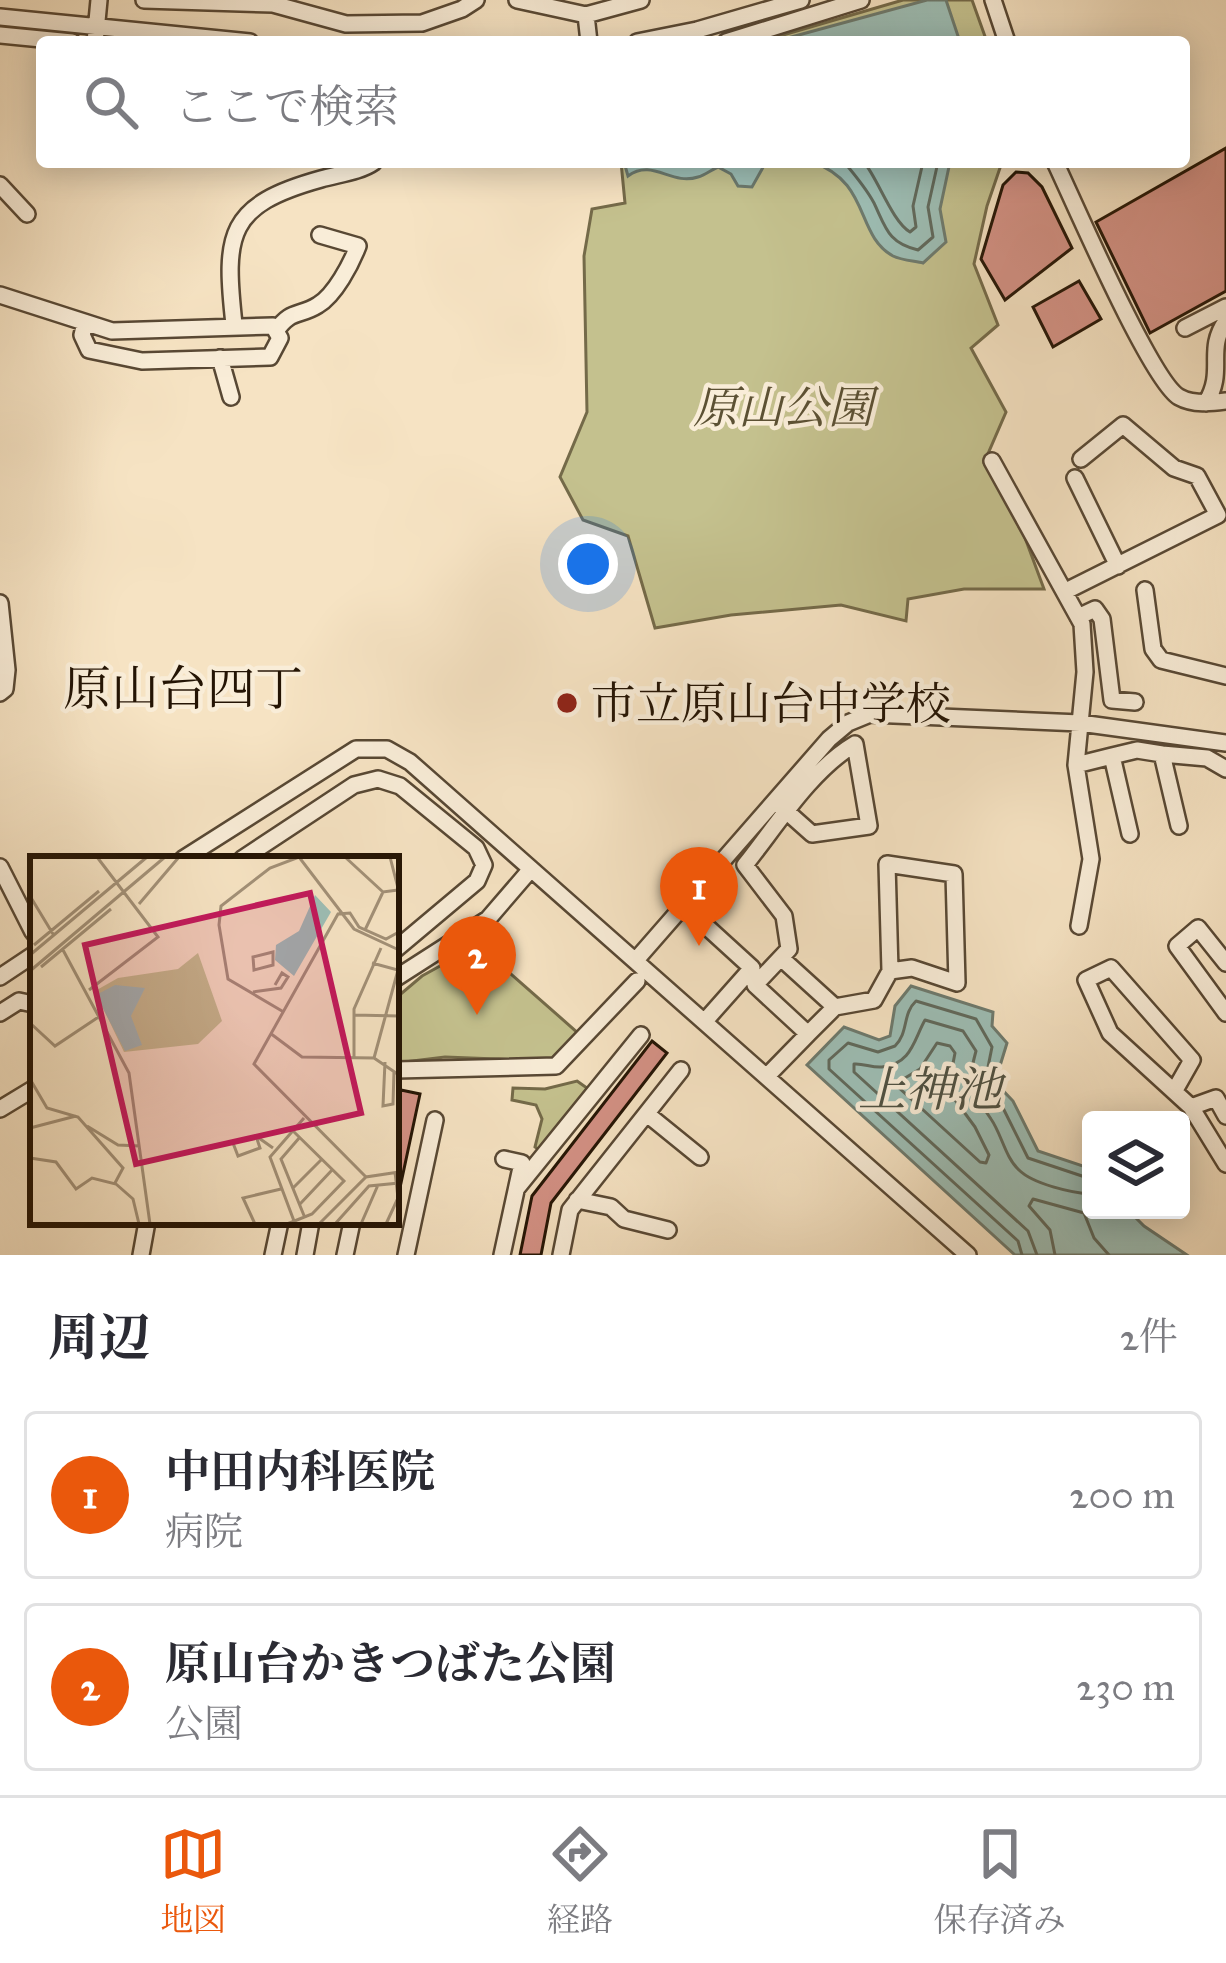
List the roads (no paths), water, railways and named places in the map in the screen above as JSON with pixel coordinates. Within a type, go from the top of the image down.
[{"type":"street","points":[[96,34],[99,0]]},
{"type":"street","points":[[144,0],[273,2],[346,24],[422,23],[476,0]]},
{"type":"street","points":[[517,0],[586,15],[641,0]]},
{"type":"street","points":[[667,36],[801,0]]},
{"type":"street","points":[[745,36],[861,0]]},
{"type":"street","points":[[993,0],[1004,36]]},
{"type":"street","points":[[586,15],[588,36]]},
{"type":"street","points":[[0,17],[134,36]]},
{"type":"street","points":[[0,35],[36,38]]},
{"type":"street","points":[[234,324],[227,262],[248,211],[278,193],[364,168]]},
{"type":"street","points":[[1058,168],[1150,361],[1178,397],[1206,403],[1226,401]]},
{"type":"street","points":[[0,184],[27,214]]},
{"type":"street","points":[[276,331],[286,316],[321,304],[352,261],[358,246],[320,236]]},
{"type":"street","points":[[0,295],[85,323],[129,331],[234,324],[273,326],[280,338],[270,357],[142,361],[88,350],[82,335],[85,323]]},
{"type":"street","points":[[1185,328],[1226,307]]},
{"type":"street","points":[[1206,403],[1219,390],[1225,361],[1217,341],[1226,321]]},
{"type":"street","points":[[220,358],[231,397]]},
{"type":"street","points":[[1066,591],[1217,515],[1197,476],[1174,468],[1123,425],[1081,459]]},
{"type":"street","points":[[992,461],[1078,617],[1085,672],[1076,765],[1091,859],[1079,926]]},
{"type":"street","points":[[1075,478],[1118,566]]},
{"type":"street","points":[[1145,590],[1153,649],[1161,660],[1226,676]]},
{"type":"street","points":[[0,603],[5,689],[0,693]]},
{"type":"street","points":[[1078,617],[1095,610],[1102,619],[1112,700],[1135,702]]},
{"type":"street","points":[[808,1034],[755,985],[789,949],[784,916],[745,865],[829,739],[848,723],[892,712],[1080,722],[1226,743]]},
{"type":"street","points":[[636,959],[782,807],[855,744],[869,826],[812,834],[782,807]]},
{"type":"street","points":[[188,856],[356,748],[387,749],[410,762],[968,1255]]},
{"type":"street","points":[[1076,765],[1138,751],[1207,758],[1226,769]]},
{"type":"street","points":[[1162,754],[1179,826]]},
{"type":"street","points":[[1112,756],[1130,834]]},
{"type":"street","points":[[250,856],[354,785],[378,779],[400,786],[476,848],[484,865],[477,881],[399,946]]},
{"type":"street","points":[[234,827],[248,856]]},
{"type":"street","points":[[767,1076],[835,1006],[874,1000],[890,971],[887,864],[954,874],[957,983],[912,968],[890,971]]},
{"type":"street","points":[[0,867],[30,926]]},
{"type":"street","points":[[399,976],[488,919],[531,869]]},
{"type":"street","points":[[684,906],[752,968],[705,1021]]},
{"type":"street","points":[[1226,963],[1198,928],[1177,946],[1226,1013]]},
{"type":"street","points":[[0,977],[30,958]]},
{"type":"street","points":[[781,958],[835,1006]]},
{"type":"street","points":[[1175,1090],[1192,1060],[1111,968],[1086,980],[1110,1033],[1191,1107],[1226,1164]]},
{"type":"street","points":[[399,1070],[556,1066],[637,981]]},
{"type":"street","points":[[0,1013],[19,1001],[30,1003]]},
{"type":"street","points":[[517,1188],[640,1034]]},
{"type":"street","points":[[561,1255],[570,1210],[681,1070]]},
{"type":"street","points":[[0,1109],[30,1091]]},
{"type":"street","points":[[1191,1107],[1216,1098],[1226,1116]]},
{"type":"street","points":[[647,1114],[700,1157]]},
{"type":"street","points":[[406,1255],[435,1120]]},
{"type":"street","points":[[502,1255],[522,1162],[504,1159]]},
{"type":"street","points":[[577,1201],[611,1207],[624,1219],[668,1230]]},
{"type":"street","points":[[141,1255],[146,1225]]},
{"type":"street","points":[[273,1255],[279,1225]]},
{"type":"street","points":[[304,1255],[310,1225]]},
{"type":"street","points":[[345,1255],[351,1225]]},
{"type":"water","points":[[927,0],[946,0],[958,36],[795,36]]},
{"type":"water","points":[[626,168],[716,168],[688,179],[646,170],[628,176]]},
{"type":"water","points":[[720,168],[763,168],[752,187],[738,186]]},
{"type":"water","points":[[825,168],[949,168],[940,209],[946,242],[923,263],[893,256],[873,235],[854,195]]},
{"type":"water","name":"上神池","points":[[911,986],[993,1012],[992,1026],[1007,1043],[995,1082],[1013,1101],[1038,1151],[1082,1166],[1082,1219],[1137,1219],[1187,1255],[1015,1255],[807,1065],[844,1027],[879,1040],[890,1036],[895,1006]]},
{"type":"place","name":"市立原山台中学校","points":[[567,703]]},
{"type":"place","name":"中田内科医院","points":[[699,946]]},
{"type":"place","name":"原山台かきつばた公園","points":[[477,1015]]},
{"type":"district","name":"原山台四丁","points":[[183,688]]},
{"type":"park label","name":"原山公園","points":[[783,407]]}]
